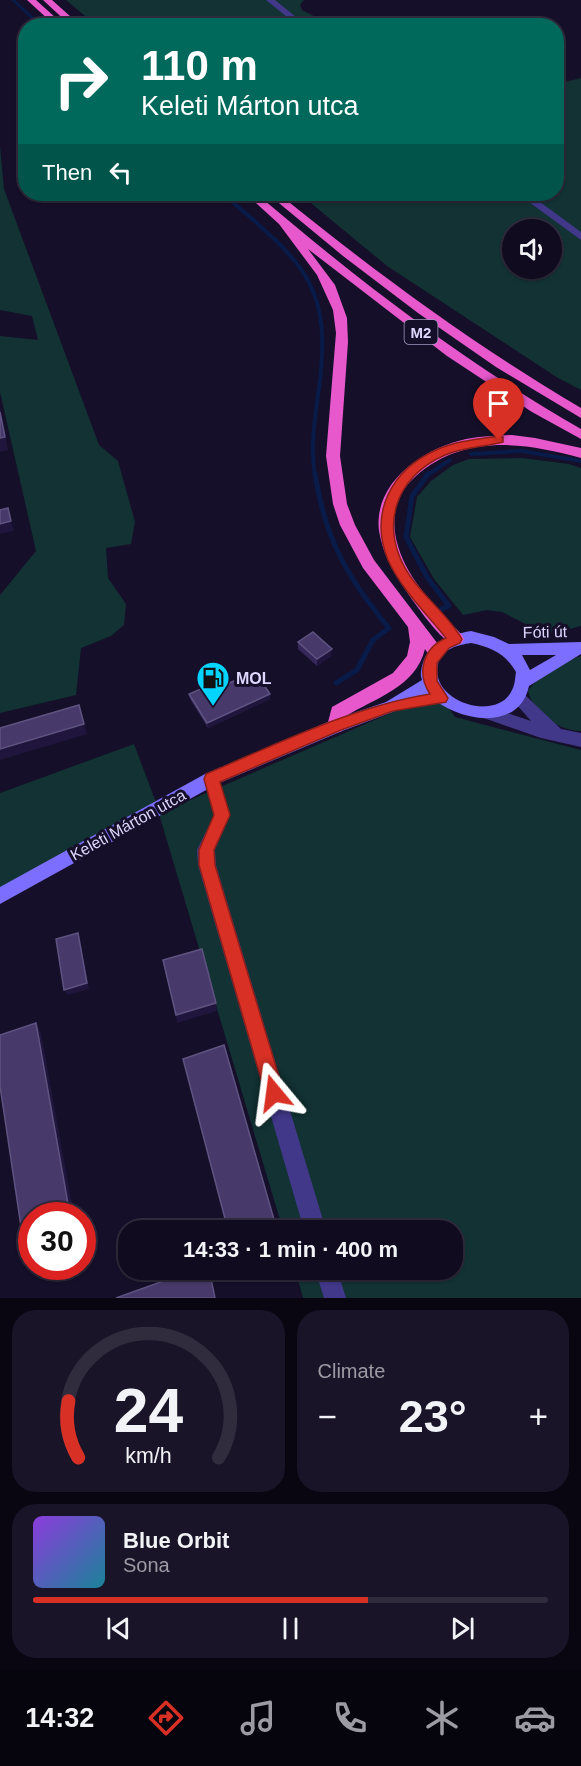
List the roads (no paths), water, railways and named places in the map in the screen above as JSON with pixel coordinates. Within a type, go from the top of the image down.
[{"type":"highway","points":[[31,0],[51,18]]},
{"type":"highway","points":[[47,0],[68,18]]},
{"type":"highway","name":"M2","points":[[259,201],[406,321],[473,369],[581,435]]},
{"type":"highway","name":"M2","points":[[281,201],[336,247],[412,305],[489,357],[581,414]]},
{"type":"highway","points":[[284,223],[295,241],[325,275],[340,313],[341,354],[332,446],[335,485],[340,506],[355,543],[381,582],[436,652]]},
{"type":"highway","points":[[456,639],[405,579],[395,559],[386,523],[391,500],[401,482],[424,461],[442,452],[485,441],[527,440],[581,453]]},
{"type":"highway","points":[[336,726],[338,712],[399,678],[408,669],[418,644],[416,626]]},
{"type":"main road","points":[[471,637],[488,640],[509,650],[524,672],[524,681],[518,697],[503,709],[475,713],[456,708],[441,698],[430,682],[428,672],[430,661],[436,652],[456,639],[471,637]]},
{"type":"main road","points":[[524,681],[579,649]]},
{"type":"main road","name":"Fóti út","points":[[509,650],[579,649]]},
{"type":"main road","name":"Keleti Márton utca","points":[[0,896],[211,779],[336,726],[392,706],[423,689],[430,682]]},
{"type":"main road","name":"Keleti Márton utca","points":[[392,706],[441,698]]},
{"type":"street","points":[[270,0],[293,18]]},
{"type":"street","points":[[532,201],[581,237]]},
{"type":"street","points":[[518,697],[541,721],[560,736]]},
{"type":"street","points":[[487,712],[560,736],[581,740]]},
{"type":"street","points":[[211,779],[222,815],[207,850],[207,865],[312,1220]]},
{"type":"street","points":[[330,1280],[335,1298]]},
{"type":"waterway","points":[[13,0],[32,18]]},
{"type":"waterway","points":[[231,201],[237,206]]},
{"type":"waterway","points":[[235,204],[297,263],[309,282],[317,303],[322,354],[314,432],[315,476]]},
{"type":"waterway","points":[[471,454],[522,451],[581,461]]},
{"type":"waterway","points":[[427,475],[450,460]]},
{"type":"waterway","points":[[315,474],[325,519],[340,557],[374,610],[389,628],[373,640],[357,670],[336,683]]},
{"type":"waterway","points":[[427,475],[412,496],[406,537],[427,577],[449,606],[442,609]]},
{"type":"place","name":"MOL","points":[[213,707]]}]
